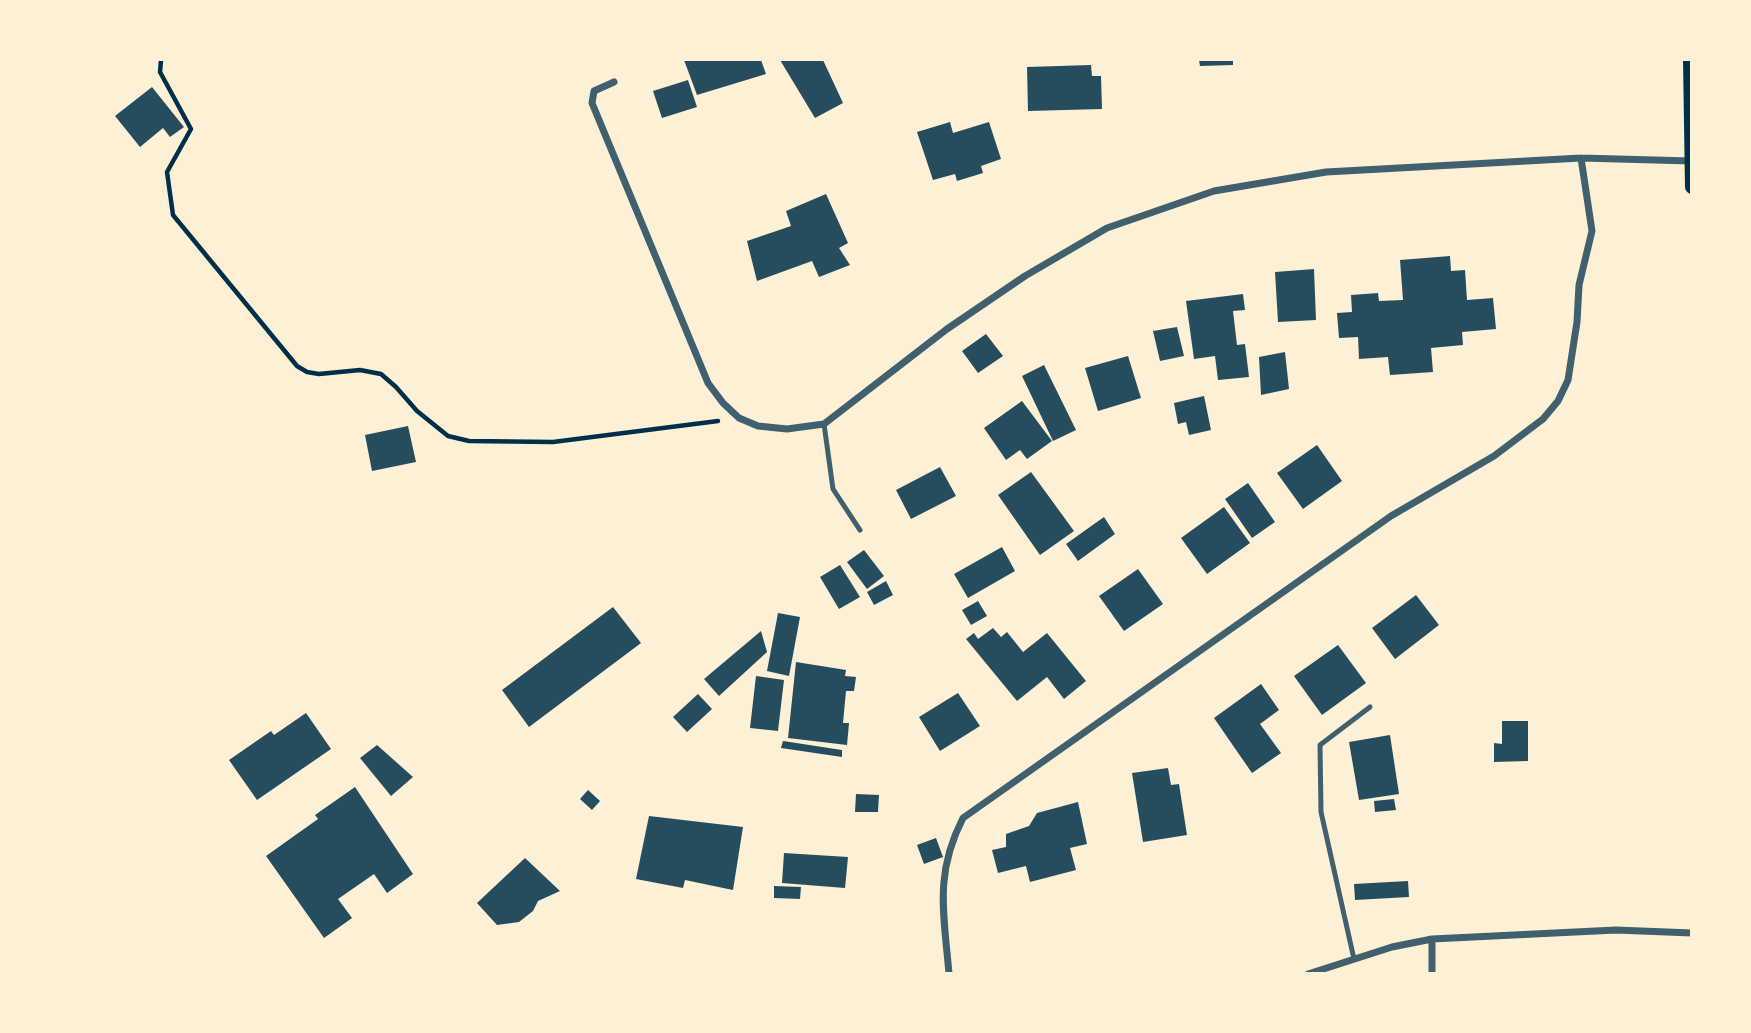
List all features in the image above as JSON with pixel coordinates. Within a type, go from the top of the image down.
[{"type":"main road","points":[[1690,60],[1692,187]]},
{"type":"street","points":[[614,82],[594,91],[592,103],[708,383],[739,418],[758,426],[787,429],[824,424],[947,329],[1025,276],[1107,228],[1214,191],[1326,172],[1581,158],[1691,161]]},
{"type":"street","points":[[948,974],[943,888],[949,852],[963,818],[1391,516],[1494,456],[1543,419],[1558,401],[1568,380],[1580,285],[1592,231],[1581,158]]},
{"type":"street","points":[[1308,974],[1392,947],[1432,939],[1616,930],[1692,933]]},
{"type":"street","points":[[1432,939],[1432,974]]},
{"type":"lane","points":[[824,424],[833,489],[860,530]]},
{"type":"lane","points":[[1354,959],[1321,813],[1320,745],[1370,707]]},
{"type":"path","points":[[161,60],[160,72],[191,129],[167,172],[173,215],[297,366],[307,372],[319,374],[360,370],[381,374],[417,411],[448,436],[469,441],[553,442],[739,418]]},
{"type":"building","points":[[684,60],[761,60],[766,74],[697,95]]},
{"type":"building","points":[[780,60],[823,60],[843,103],[815,118]]},
{"type":"building","points":[[1199,60],[1233,60],[1233,65],[1200,66]]},
{"type":"building","points":[[1091,65],[1092,76],[1101,76],[1102,109],[1028,111],[1027,67]]},
{"type":"building","points":[[688,80],[697,107],[662,118],[653,91]]},
{"type":"building","points":[[152,87],[184,127],[170,137],[163,128],[140,147],[115,116]]},
{"type":"building","points":[[950,122],[953,133],[989,122],[1001,159],[981,166],[983,173],[957,181],[955,174],[933,180],[917,132]]},
{"type":"building","points":[[826,194],[848,243],[839,248],[850,265],[819,277],[812,261],[757,281],[747,241],[791,226],[786,211]]},
{"type":"building","points":[[1450,256],[1451,271],[1465,270],[1467,300],[1493,298],[1496,329],[1462,332],[1463,345],[1431,348],[1433,372],[1390,375],[1388,357],[1359,359],[1358,337],[1339,338],[1337,313],[1352,312],[1351,295],[1378,293],[1379,301],[1403,300],[1400,260]]},
{"type":"building","points":[[1314,269],[1316,320],[1278,322],[1275,272]]},
{"type":"building","points":[[1243,294],[1245,310],[1233,311],[1237,345],[1245,344],[1249,377],[1218,380],[1215,356],[1194,359],[1186,301]]},
{"type":"building","points":[[1177,327],[1184,356],[1160,361],[1153,331]]},
{"type":"building","points":[[986,334],[1003,356],[978,373],[962,351]]},
{"type":"building","points":[[1285,352],[1289,389],[1261,395],[1259,357]]},
{"type":"building","points":[[1128,356],[1141,398],[1098,411],[1085,368]]},
{"type":"building","points":[[1044,365],[1076,430],[1053,441],[1022,376]]},
{"type":"building","points":[[1204,396],[1211,430],[1189,435],[1186,422],[1178,424],[1174,403]]},
{"type":"building","points":[[1022,401],[1052,441],[1027,459],[1020,450],[1006,460],[984,428]]},
{"type":"building","points":[[408,426],[416,462],[372,471],[365,435]]},
{"type":"building","points":[[1317,445],[1342,481],[1303,509],[1277,473]]},
{"type":"building","points":[[940,467],[956,496],[911,519],[896,490]]},
{"type":"building","points":[[1031,472],[1074,531],[1040,555],[998,495]]},
{"type":"building","points":[[1248,483],[1275,522],[1252,538],[1225,499]]},
{"type":"building","points":[[1224,507],[1250,543],[1207,574],[1181,538]]},
{"type":"building","points":[[1104,517],[1115,534],[1078,561],[1066,544]]},
{"type":"building","points":[[1002,547],[1015,571],[968,598],[954,574]]},
{"type":"building","points":[[864,550],[884,576],[867,589],[847,562]]},
{"type":"building","points":[[840,565],[860,597],[839,609],[820,577]]},
{"type":"building","points":[[1138,569],[1163,604],[1124,631],[1099,596]]},
{"type":"building","points":[[886,581],[893,595],[874,605],[867,592]]},
{"type":"building","points":[[1416,595],[1439,625],[1395,659],[1372,628]]},
{"type":"building","points":[[978,601],[987,616],[971,625],[962,610]]},
{"type":"building","points":[[613,607],[641,643],[529,727],[502,690]]},
{"type":"building","points":[[778,613],[800,617],[789,676],[767,671]]},
{"type":"building","points":[[993,628],[1001,637],[1007,632],[1023,652],[1047,633],[1086,681],[1064,699],[1047,677],[1017,701],[966,639],[974,633],[978,639]]},
{"type":"building","points":[[761,631],[767,652],[719,696],[704,679]]},
{"type":"building","points":[[1338,645],[1366,683],[1322,715],[1294,676]]},
{"type":"building","points":[[796,662],[846,670],[845,676],[856,677],[854,691],[846,691],[843,723],[849,723],[847,745],[788,738]]},
{"type":"building","points":[[756,676],[784,680],[778,731],[750,728]]},
{"type":"building","points":[[1261,684],[1279,710],[1260,724],[1281,753],[1252,773],[1214,718]]},
{"type":"building","points":[[958,693],[980,726],[940,751],[919,717]]},
{"type":"building","points":[[698,694],[712,709],[687,732],[673,717]]},
{"type":"building","points":[[306,713],[331,749],[257,800],[229,760],[271,731],[274,735]]},
{"type":"building","points":[[1502,721],[1528,721],[1528,761],[1494,762],[1494,743],[1502,744]]},
{"type":"building","points":[[1390,735],[1399,794],[1359,800],[1349,742]]},
{"type":"building","points":[[783,741],[842,750],[842,757],[781,748]]},
{"type":"building","points":[[377,745],[413,777],[391,796],[360,758]]},
{"type":"building","points":[[1168,768],[1171,785],[1179,784],[1187,835],[1143,842],[1132,773]]},
{"type":"building","points":[[355,787],[413,874],[387,893],[374,874],[338,899],[352,918],[324,938],[266,856],[318,819],[315,815]]},
{"type":"building","points":[[588,790],[600,801],[592,810],[580,799]]},
{"type":"building","points":[[856,794],[879,795],[878,812],[855,812]]},
{"type":"building","points":[[1394,799],[1396,810],[1375,812],[1374,801]]},
{"type":"building","points":[[1078,802],[1087,844],[1070,848],[1076,870],[1030,882],[1026,866],[998,873],[992,850],[1006,847],[1006,834],[1029,826],[1037,813]]},
{"type":"building","points":[[649,816],[743,827],[733,890],[685,880],[683,888],[636,879]]},
{"type":"building","points":[[936,838],[943,857],[924,864],[917,845]]},
{"type":"building","points":[[784,853],[848,857],[845,888],[782,883]]},
{"type":"building","points":[[525,858],[560,891],[538,901],[533,911],[519,922],[497,925],[477,903]]},
{"type":"building","points":[[1408,881],[1409,897],[1355,900],[1354,884]]},
{"type":"building","points":[[774,886],[801,887],[800,899],[774,898]]}]
